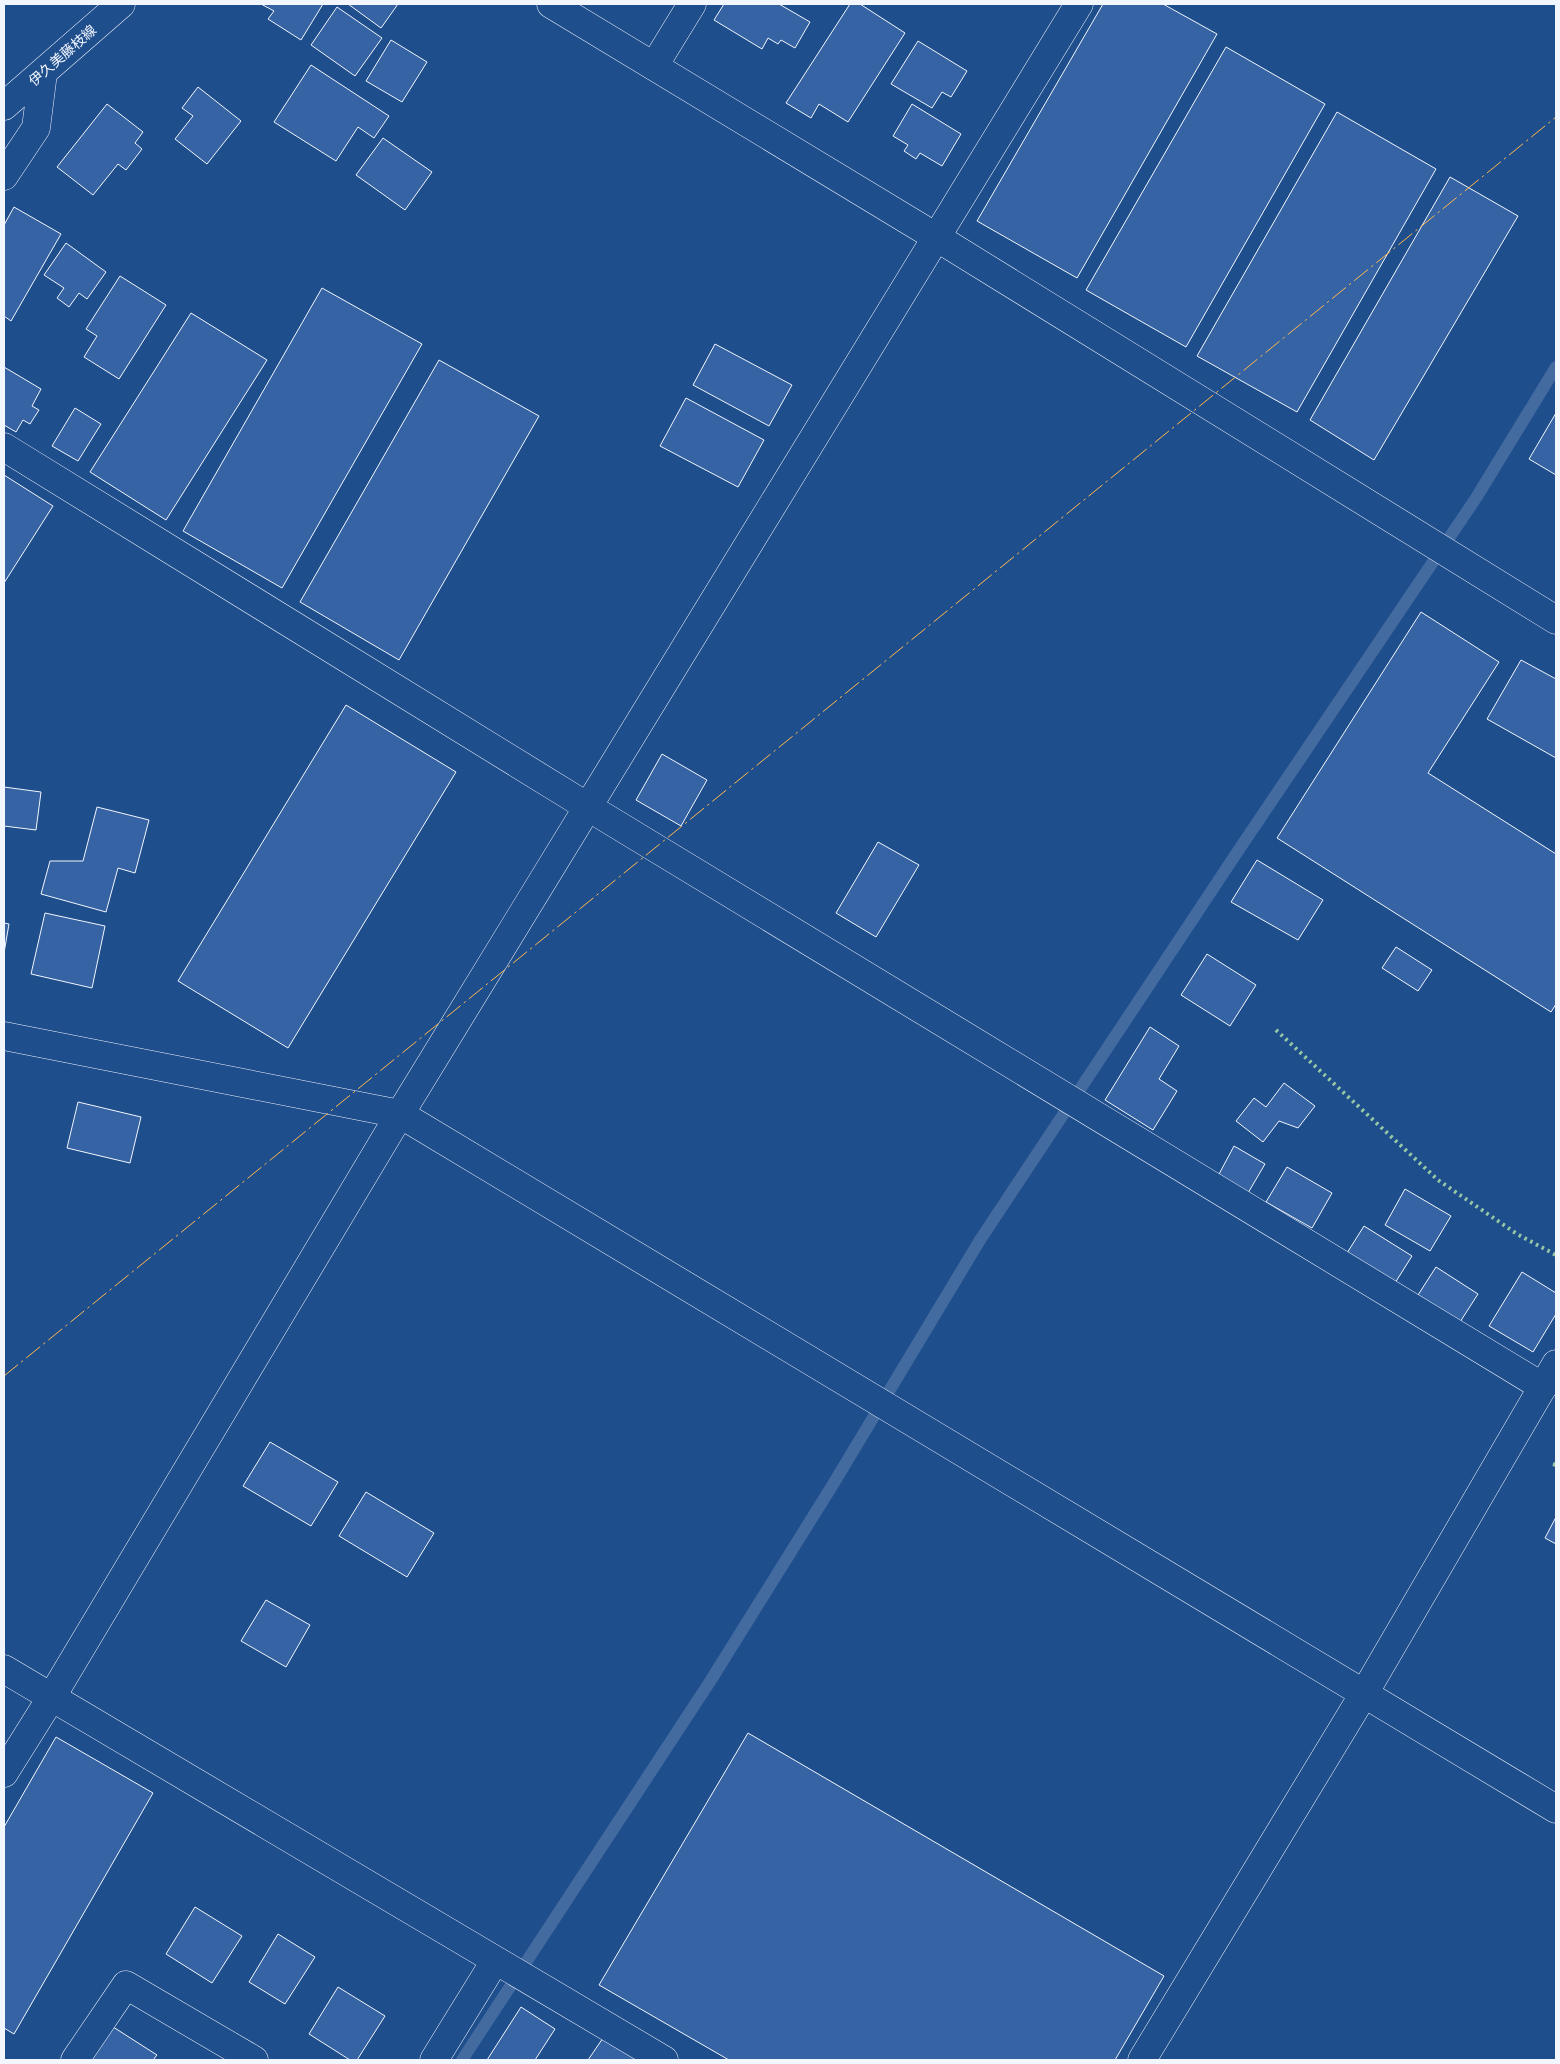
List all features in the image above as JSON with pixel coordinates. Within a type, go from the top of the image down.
[{"type":"street","name":"伊久美藤枝線","points":[[4,106],[121,4]]},
{"type":"street","points":[[551,4],[936,237],[1556,620]]},
{"type":"street","points":[[654,66],[692,4]]},
{"type":"street","points":[[4,1774],[400,1114],[1079,4]]},
{"type":"street","points":[[4,176],[36,128],[42,73]]},
{"type":"street","points":[[4,447],[588,808],[1549,1376],[1365,1692],[1142,2060]]},
{"type":"street","points":[[4,1036],[400,1114],[1365,1692],[1556,1809]]},
{"type":"street","points":[[4,1669],[664,2060]]},
{"type":"street","points":[[434,2060],[495,1961]]},
{"type":"street","points":[[75,2060],[126,1985],[254,2060]]},
{"type":"building","points":[[261,4],[323,4],[301,40],[268,19],[274,11]]},
{"type":"building","points":[[348,4],[398,4],[381,28]]},
{"type":"building","points":[[724,4],[779,4],[810,22],[795,48],[781,40],[778,44],[768,38],[762,49],[714,20]]},
{"type":"building","points":[[850,4],[860,4],[905,33],[848,122],[819,104],[811,118],[786,103]]},
{"type":"building","points":[[1103,4],[1163,4],[1217,34],[1077,278],[977,221]]},
{"type":"building","points":[[337,7],[382,38],[355,76],[311,45]]},
{"type":"building","points":[[391,40],[427,62],[402,102],[366,81]]},
{"type":"building","points":[[918,41],[967,71],[951,97],[942,92],[932,108],[891,84]]},
{"type":"building","points":[[1226,47],[1325,104],[1186,347],[1086,290]]},
{"type":"building","points":[[311,65],[389,116],[374,138],[358,127],[336,161],[274,122]]},
{"type":"building","points":[[198,87],[241,121],[207,164],[175,139],[193,116],[182,108]]},
{"type":"building","points":[[107,104],[143,132],[135,143],[142,149],[126,170],[118,164],[93,195],[57,167]]},
{"type":"building","points":[[912,104],[961,134],[942,166],[920,153],[916,159],[904,151],[908,145],[893,136]]},
{"type":"building","points":[[1337,112],[1436,169],[1297,412],[1197,356]]},
{"type":"building","points":[[383,138],[432,172],[405,210],[356,175]]},
{"type":"building","points":[[1450,177],[1518,216],[1374,460],[1310,420]]},
{"type":"building","points":[[14,207],[61,234],[11,321],[4,316],[4,225]]},
{"type":"building","points":[[66,243],[106,272],[87,299],[79,293],[69,307],[57,298],[64,288],[44,275]]},
{"type":"building","points":[[120,276],[166,305],[119,379],[84,357],[97,336],[86,329]]},
{"type":"building","points":[[322,288],[422,344],[282,588],[183,531]]},
{"type":"building","points":[[191,313],[267,360],[166,520],[90,472]]},
{"type":"building","points":[[715,344],[792,385],[769,426],[693,385]]},
{"type":"building","points":[[439,360],[539,416],[399,660],[300,602]]},
{"type":"building","points":[[4,367],[41,389],[32,406],[39,410],[30,424],[23,420],[16,432],[4,425]]},
{"type":"building","points":[[686,398],[764,440],[738,487],[660,446]]},
{"type":"building","points":[[75,408],[101,424],[78,461],[52,446]]},
{"type":"building","points":[[1556,413],[1556,475],[1529,459]]},
{"type":"building","points":[[4,475],[53,506],[4,583]]},
{"type":"building","points":[[1421,612],[1499,662],[1428,773],[1556,854],[1556,1004],[1551,1012],[1277,838]]},
{"type":"building","points":[[1521,660],[1556,679],[1556,758],[1487,719]]},
{"type":"building","points":[[346,705],[456,772],[288,1048],[178,981]]},
{"type":"building","points":[[662,754],[707,780],[681,826],[636,800]]},
{"type":"building","points":[[4,787],[41,792],[36,830],[4,826]]},
{"type":"building","points":[[97,807],[149,820],[135,873],[118,868],[106,912],[41,894],[50,861],[83,861]]},
{"type":"building","points":[[878,842],[919,865],[876,937],[836,913]]},
{"type":"building","points":[[1257,860],[1323,900],[1298,940],[1231,902]]},
{"type":"building","points":[[45,913],[105,926],[92,988],[31,974]]},
{"type":"building","points":[[4,923],[9,924],[4,953]]},
{"type":"building","points":[[1396,947],[1432,970],[1418,991],[1382,968]]},
{"type":"building","points":[[1207,954],[1256,985],[1230,1026],[1181,995]]},
{"type":"building","points":[[1150,1027],[1179,1046],[1159,1079],[1177,1091],[1153,1130],[1105,1100]]},
{"type":"building","points":[[1284,1083],[1315,1106],[1298,1128],[1279,1121],[1263,1142],[1236,1121],[1254,1098],[1266,1107]]},
{"type":"building","points":[[78,1102],[141,1117],[130,1163],[67,1148]]},
{"type":"building","points":[[1234,1146],[1265,1164],[1248,1193],[1218,1176]]},
{"type":"building","points":[[1287,1167],[1332,1193],[1312,1228],[1266,1202]]},
{"type":"building","points":[[1405,1189],[1451,1216],[1430,1251],[1385,1225]]},
{"type":"building","points":[[1364,1226],[1412,1256],[1395,1283],[1347,1253]]},
{"type":"building","points":[[1436,1267],[1478,1294],[1460,1322],[1418,1295]]},
{"type":"building","points":[[1522,1272],[1556,1293],[1556,1314],[1533,1352],[1489,1326]]},
{"type":"building","points":[[270,1442],[338,1482],[311,1526],[243,1486]]},
{"type":"building","points":[[366,1492],[434,1533],[407,1577],[339,1536]]},
{"type":"building","points":[[1556,1517],[1556,1544],[1545,1538]]},
{"type":"building","points":[[266,1600],[310,1625],[286,1667],[241,1641]]},
{"type":"building","points":[[748,1733],[1164,1976],[1115,2060],[729,2060],[599,1985]]},
{"type":"building","points":[[56,1737],[153,1793],[14,2034],[4,2028],[4,1827]]},
{"type":"building","points":[[195,1907],[242,1936],[212,1983],[166,1954]]},
{"type":"building","points":[[278,1934],[315,1957],[285,2004],[249,1982]]},
{"type":"building","points":[[338,1987],[385,2016],[357,2060],[350,2060],[309,2034]]},
{"type":"building","points":[[521,2007],[555,2029],[535,2060],[487,2060]]},
{"type":"building","points":[[110,2025],[157,2055],[153,2060],[87,2060]]},
{"type":"building","points":[[603,2038],[637,2060],[588,2060]]},
{"type":"waterway","points":[[462,2060],[711,1680],[832,1486],[980,1240],[1236,854],[1476,498],[1556,367]]},
{"type":"hedge","points":[[1276,1030],[1438,1180],[1517,1234],[1556,1255]]},
{"type":"power","points":[[4,1376],[1556,117]]}]
